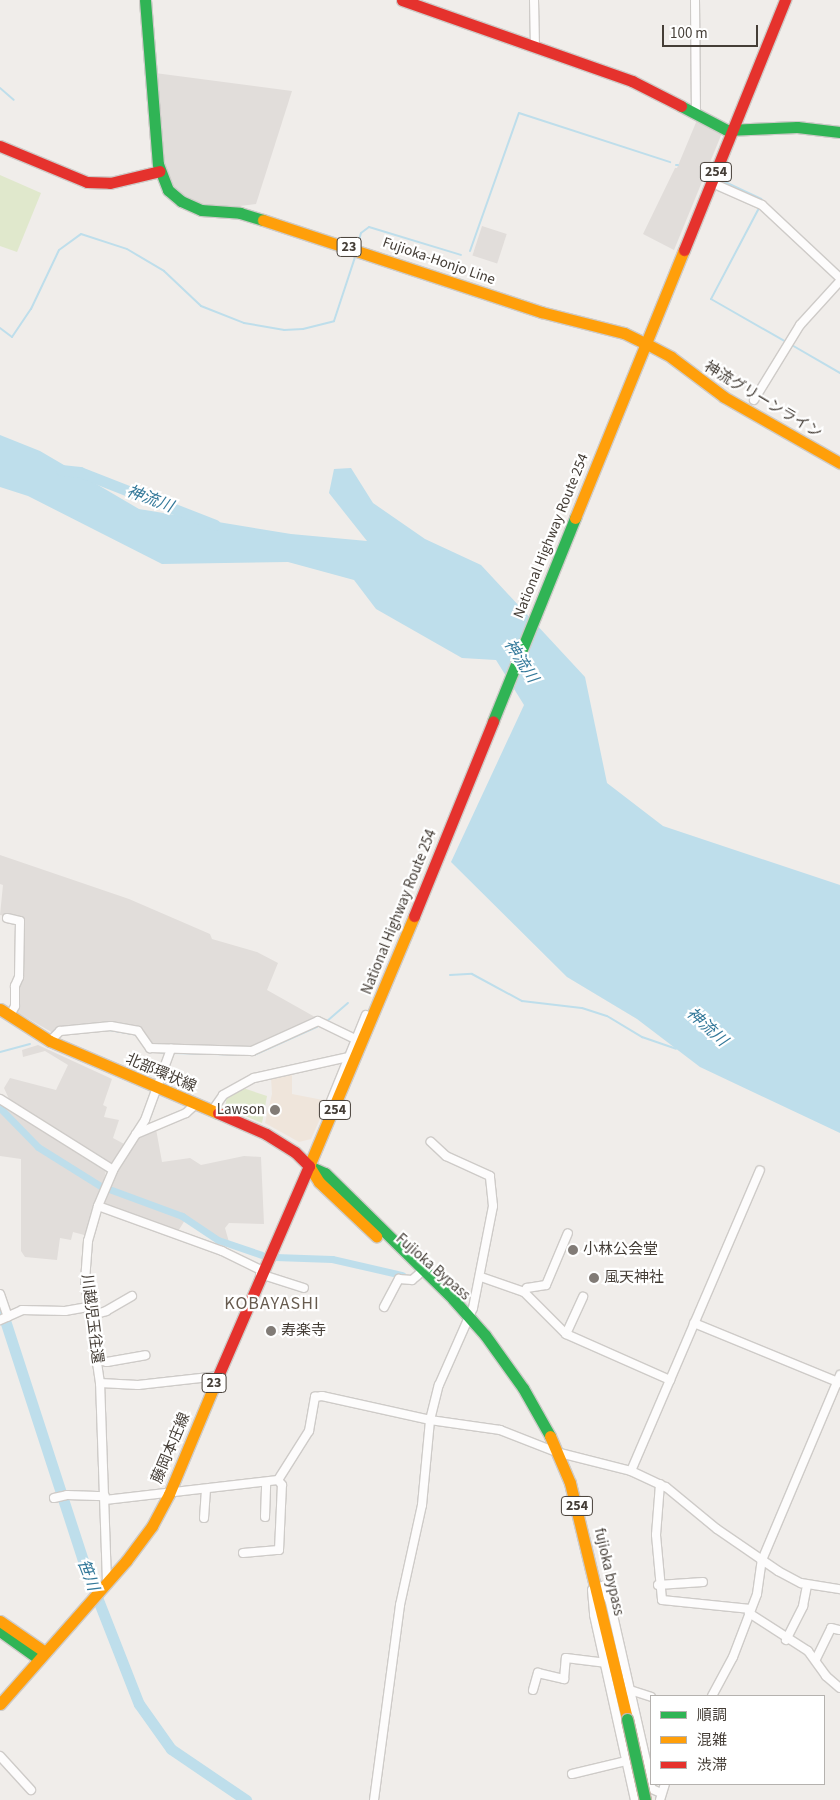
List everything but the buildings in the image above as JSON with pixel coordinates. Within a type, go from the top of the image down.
[{"type":"main road","name":"Fujioka-Honjo Line","points":[[146,0],[160,171],[168,190],[201,210],[240,213],[442,277],[541,312],[624,333],[645,349]]},
{"type":"main road","points":[[402,0],[632,81],[732,131],[791,127],[840,132]]},
{"type":"main road","name":"National Highway Route 254","points":[[309,1166],[331,1119],[378,1004],[785,0]]},
{"type":"main road","points":[[0,146],[87,182],[110,182],[160,171]]},
{"type":"main road","name":"神流グリーンライン","points":[[645,349],[670,356],[724,397],[840,463]]},
{"type":"main road","name":"北部環状線","points":[[5,1012],[50,1040],[276,1140],[309,1166]]},
{"type":"main road","name":"藤岡本庄線","points":[[1,1701],[104,1586],[144,1538],[169,1494],[260,1272],[309,1166]]},
{"type":"main road","name":"Fujioka Bypass","points":[[309,1166],[320,1182],[418,1275],[469,1317]]},
{"type":"main road","name":"Fujioka Bypass","points":[[309,1166],[325,1174],[352,1199],[469,1317]]},
{"type":"main road","name":"fujioka bypass","points":[[469,1317],[523,1388],[570,1483],[594,1570],[645,1800]]},
{"type":"main road","points":[[0,1621],[42,1655]]},
{"type":"main road","points":[[0,1631],[42,1655]]},
{"type":"street","points":[[534,0],[535,47]]},
{"type":"street","points":[[695,0],[696,114]]},
{"type":"street","points":[[718,186],[762,205],[840,279],[800,325],[754,400]]},
{"type":"street","points":[[5,1012],[14,1006],[14,986],[19,977],[20,921],[7,918]]},
{"type":"street","points":[[331,1119],[328,1108],[366,1015]]},
{"type":"street","points":[[50,1040],[60,1031],[111,1026],[138,1031],[150,1048],[252,1051],[318,1021],[355,1039]]},
{"type":"street","name":"川越児玉往還","points":[[104,1586],[105,1498],[100,1383],[89,1311],[86,1263],[98,1206],[114,1170],[136,1134],[159,1088],[171,1049]]},
{"type":"street","points":[[212,1111],[223,1095],[254,1078],[348,1056]]},
{"type":"street","points":[[0,1099],[114,1170]]},
{"type":"street","points":[[136,1134],[186,1113],[196,1104]]},
{"type":"street","points":[[374,1800],[400,1605],[422,1505],[430,1420],[439,1385],[469,1317],[480,1277],[493,1206],[490,1176],[446,1156],[431,1142]]},
{"type":"street","points":[[631,1471],[760,1170]]},
{"type":"street","points":[[98,1206],[222,1251],[260,1272],[304,1288]]},
{"type":"street","points":[[524,1292],[527,1288],[546,1286],[568,1234]]},
{"type":"street","points":[[384,1307],[399,1279],[412,1280],[418,1275]]},
{"type":"street","points":[[480,1277],[524,1292],[566,1334],[670,1380]]},
{"type":"street","points":[[0,1294],[4,1319],[22,1310],[106,1311],[132,1296]]},
{"type":"street","points":[[566,1334],[583,1297]]},
{"type":"street","points":[[694,1323],[839,1380],[762,1560],[750,1611],[733,1657],[713,1695]]},
{"type":"street","points":[[97,1360],[107,1362],[145,1355]]},
{"type":"street","points":[[100,1383],[138,1384],[218,1376]]},
{"type":"street","points":[[54,1498],[68,1495],[105,1498],[169,1494],[278,1480],[309,1431],[315,1397],[322,1396],[430,1420],[500,1430],[556,1452],[631,1471],[660,1484],[762,1560],[807,1585],[838,1587]]},
{"type":"street","points":[[243,1554],[279,1550],[282,1484],[278,1480]]},
{"type":"street","points":[[265,1517],[266,1482]]},
{"type":"street","points":[[660,1484],[656,1535],[658,1585],[662,1600],[666,1602],[696,1602],[750,1611],[786,1640],[816,1659],[826,1676],[840,1688]]},
{"type":"street","points":[[204,1518],[206,1490]]},
{"type":"street","points":[[594,1570],[594,1615],[635,1800]]},
{"type":"street","points":[[594,1570],[610,1602],[630,1690],[648,1749],[650,1767]]},
{"type":"street","points":[[658,1585],[703,1582]]},
{"type":"street","points":[[786,1640],[803,1606],[807,1585]]},
{"type":"street","points":[[816,1659],[831,1628],[840,1630]]},
{"type":"street","points":[[533,1690],[538,1673],[564,1679],[566,1658],[605,1663]]},
{"type":"street","points":[[630,1690],[650,1698]]},
{"type":"street","points":[[572,1774],[626,1758],[648,1749]]},
{"type":"street","points":[[0,1756],[31,1790]]},
{"type":"street","points":[[631,1782],[650,1785]]},
{"type":"street","points":[[652,1785],[661,1797]]},
{"type":"street","points":[[661,1797],[665,1785]]},
{"type":"shaded area","points":[[155,73],[292,91],[256,204],[224,208],[204,205],[182,194],[170,183],[163,168]]},
{"type":"shaded area","points":[[697,120],[722,133],[674,250],[643,234],[675,168],[677,168]]},
{"type":"shaded area","points":[[482,226],[507,234],[497,264],[472,255]]},
{"type":"shaded area","points":[[0,855],[129,899],[210,934],[212,939],[257,952],[278,963],[267,990],[315,1017],[313,1021],[257,1048],[152,1045],[138,1027],[122,1024],[65,1027],[53,1033],[15,1011],[16,985],[21,975],[22,918],[0,915],[3,885],[0,884]]},
{"type":"shaded area","points":[[38,1045],[112,1079],[103,1105],[107,1107],[104,1117],[119,1120],[113,1138],[126,1145],[113,1164],[9,1099],[4,1088],[10,1078],[56,1090],[68,1065],[45,1051],[23,1057],[22,1050]]},
{"type":"shaded area","points":[[292,1072],[292,1094],[328,1101],[311,1139],[299,1142],[265,1123],[272,1094],[271,1077]]},
{"type":"shaded area","points":[[0,1103],[106,1170],[103,1185],[38,1146]]},
{"type":"shaded area","points":[[0,1110],[36,1147],[102,1188],[88,1236],[73,1232],[71,1240],[60,1238],[57,1260],[25,1257],[21,1251],[21,1159],[0,1156]]},
{"type":"shaded area","points":[[156,1129],[162,1162],[190,1158],[201,1165],[244,1156],[261,1157],[264,1224],[229,1223],[225,1228],[229,1242],[201,1230],[182,1214],[109,1187],[140,1134]]},
{"type":"shaded area","points":[[108,1190],[182,1217],[185,1220],[177,1233],[105,1206],[103,1200]]},
{"type":"green space","points":[[0,175],[41,193],[17,252],[0,246]]},
{"type":"green space","points":[[240,1087],[267,1096],[262,1123],[225,1108],[227,1096]]},
{"type":"water","points":[[0,435],[40,451],[139,509],[291,534],[367,541],[329,493],[334,469],[351,468],[373,503],[425,539],[481,565],[585,677],[607,783],[663,826],[840,885],[840,1133],[700,1067],[637,1019],[567,977],[451,862],[524,705],[496,660],[462,658],[376,609],[354,580],[288,562],[162,564],[28,496],[0,487]]},
{"type":"waterway","points":[[0,88],[14,100]]},
{"type":"waterway","points":[[470,251],[519,113],[670,162]]},
{"type":"waterway","points":[[725,182],[761,199],[840,273]]},
{"type":"waterway","points":[[759,208],[711,299],[786,342]]},
{"type":"waterway","points":[[358,244],[361,233],[369,227],[461,255]]},
{"type":"waterway","points":[[0,328],[12,337],[31,309],[59,250],[81,234],[127,249],[164,271],[201,306],[244,323],[284,330],[303,329],[334,321],[355,257]]},
{"type":"waterway","points":[[790,344],[840,373]]},
{"type":"waterway","name":"神流川","points":[[61,470],[80,472],[215,525]]},
{"type":"waterway","points":[[450,975],[472,974],[522,1001],[582,1008],[607,1016],[642,1037],[676,1049]]},
{"type":"waterway","points":[[326,1022],[348,1003]]},
{"type":"waterway","points":[[173,1053],[254,1055],[317,1027]]},
{"type":"waterway","points":[[64,1034],[109,1030],[137,1035]]},
{"type":"waterway","points":[[0,1052],[30,1044]]},
{"type":"waterway","points":[[151,1051],[166,1053]]},
{"type":"waterway","points":[[0,1108],[38,1147],[102,1187]]},
{"type":"waterway","points":[[109,1189],[182,1216],[218,1240],[262,1255]]},
{"type":"waterway","points":[[275,1257],[332,1259],[402,1275]]},
{"type":"waterway","name":"笹川","points":[[0,1305],[84,1564],[139,1704],[171,1749],[246,1800]]},
{"type":"traffic: fast","points":[[145,0],[158,164],[168,190],[181,201],[201,210],[240,213],[263,220]]},
{"type":"traffic: fast","points":[[681,106],[727,130],[797,127],[840,132]]},
{"type":"traffic: fast","points":[[493,721],[575,518]]},
{"type":"traffic: fast","points":[[309,1166],[325,1173],[453,1299],[485,1335],[523,1388],[550,1436]]},
{"type":"traffic: fast","points":[[0,1631],[39,1659]]},
{"type":"traffic: fast","points":[[627,1719],[645,1800]]},
{"type":"traffic: slow","points":[[263,220],[541,312],[624,333],[647,344]]},
{"type":"traffic: slow","points":[[575,518],[684,250]]},
{"type":"traffic: slow","points":[[647,344],[671,357],[724,397],[840,463]]},
{"type":"traffic: slow","points":[[309,1166],[414,916]]},
{"type":"traffic: slow","points":[[0,1009],[50,1041],[218,1113]]},
{"type":"traffic: slow","points":[[309,1166],[319,1182],[376,1236]]},
{"type":"traffic: slow","points":[[0,1704],[126,1561],[152,1526],[169,1494],[218,1376]]},
{"type":"traffic: slow","points":[[550,1436],[570,1483],[627,1719]]},
{"type":"traffic: slow","points":[[0,1621],[45,1652]]},
{"type":"traffic: jam","points":[[402,0],[632,81],[681,106]]},
{"type":"traffic: jam","points":[[684,250],[785,0]]},
{"type":"traffic: jam","points":[[0,146],[87,182],[110,183],[160,171]]},
{"type":"traffic: jam","points":[[414,916],[493,721]]},
{"type":"traffic: jam","points":[[218,1113],[266,1134],[295,1152],[309,1166]]},
{"type":"traffic: jam","points":[[218,1376],[309,1166]]},
{"type":"place","name":"Lawson","points":[[275,1110]]},
{"type":"place","name":"小林公会堂","points":[[573,1250]]},
{"type":"place","name":"風天神社","points":[[594,1278]]},
{"type":"place","name":"寿楽寺","points":[[271,1331]]},
{"type":"district","name":"KOBAYASHI","points":[[272,1304]]}]
